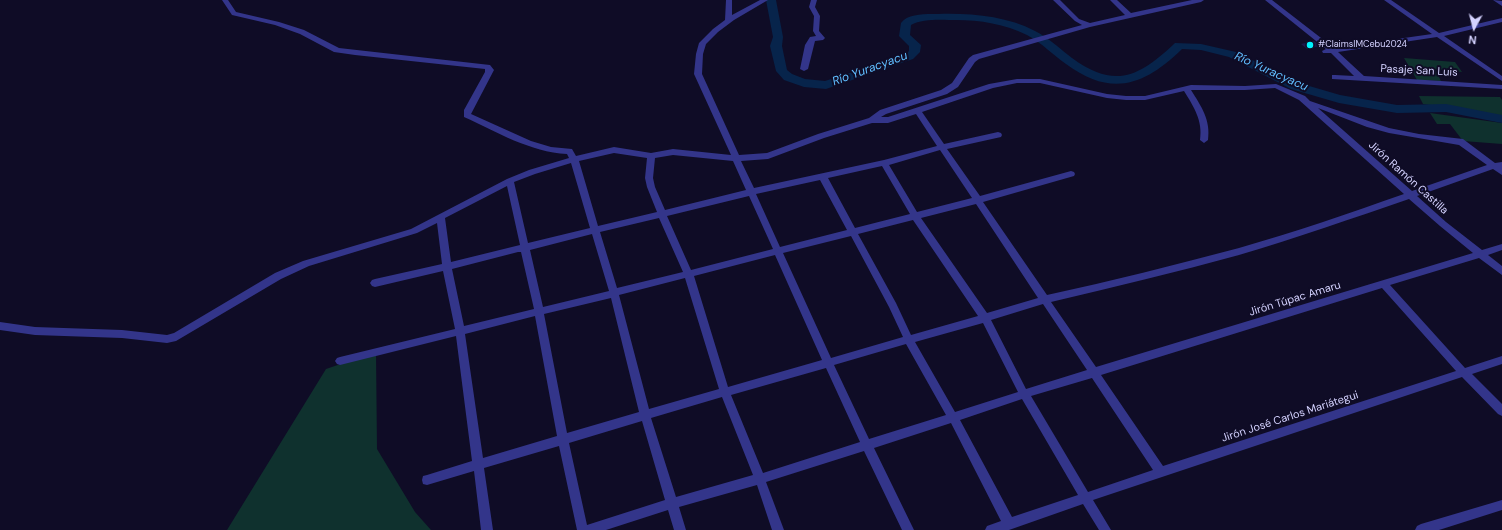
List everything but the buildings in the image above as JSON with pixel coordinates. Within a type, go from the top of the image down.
[{"type":"street","points":[[225,0],[234,14],[277,23],[302,32],[337,50],[355,54],[487,67],[490,70],[468,110],[467,115],[528,143],[551,150],[569,151],[574,159],[614,293],[646,415],[674,503],[680,530]]},
{"type":"street","points":[[728,22],[729,0]]},
{"type":"street","points":[[804,69],[809,45],[812,39],[821,38],[816,31],[817,16],[812,7],[814,0]]},
{"type":"street","points":[[1056,0],[1077,20],[1089,25]]},
{"type":"street","points":[[1113,0],[1130,16]]},
{"type":"street","points":[[1168,0],[1174,6]]},
{"type":"street","points":[[872,120],[883,112],[944,92],[954,85],[972,60],[1089,25],[1202,0]]},
{"type":"street","points":[[1268,0],[1362,79]]},
{"type":"street","points":[[1387,0],[1502,79]]},
{"type":"street","points":[[1496,0],[1502,4]]},
{"type":"street","points":[[761,2],[715,30],[703,44],[698,60],[698,74],[779,250],[829,364],[908,530]]},
{"type":"street","points":[[1329,51],[1439,35],[1502,20]]},
{"type":"street","name":"Pasaje San Luis","points":[[1335,77],[1502,87]]},
{"type":"street","points":[[0,326],[35,331],[122,334],[167,339],[172,338],[190,329],[278,276],[306,262],[414,231],[510,181],[532,172],[574,159],[614,150],[650,156],[673,152],[737,159],[768,156],[821,136],[872,120],[888,120],[992,86],[1017,81],[1040,81],[1061,84],[1107,96],[1126,98],[1145,98],[1186,88],[1276,86],[1305,101],[1325,107],[1379,128],[1409,135],[1460,141],[1498,166],[1502,172]]},
{"type":"street","points":[[1186,88],[1204,119],[1206,130],[1204,140]]},
{"type":"street","name":"Jirón Ramón Castilla","points":[[1305,101],[1412,196],[1502,271]]},
{"type":"street","points":[[917,110],[1046,299],[1094,374],[1161,472]]},
{"type":"street","points":[[375,283],[447,267],[595,229],[884,164],[942,147],[998,135]]},
{"type":"street","points":[[650,156],[649,178],[651,187],[688,273],[725,392],[760,479],[778,530]]},
{"type":"street","points":[[884,164],[916,216],[985,318],[1024,394],[1105,530]]},
{"type":"street","points":[[427,480],[725,392],[829,364],[1046,299],[1198,263],[1322,226],[1498,166]]},
{"type":"street","points":[[340,361],[916,216],[1072,174]]},
{"type":"street","points":[[823,177],[853,231],[909,340],[953,417],[1009,524]]},
{"type":"street","points":[[510,181],[539,312],[563,440],[583,530]]},
{"type":"street","points":[[441,217],[447,267],[460,332],[487,530]]},
{"type":"street","name":"Jirón Túpac Amaru","points":[[588,530],[674,503],[760,479],[1024,394],[1094,374],[1502,247]]},
{"type":"street","points":[[1384,284],[1464,373],[1502,411]]},
{"type":"street","name":"Jirón José Carlos Mariátegui","points":[[991,530],[1161,472],[1502,360]]},
{"type":"street","points":[[1421,530],[1502,505]]},
{"type":"green space","points":[[1404,58],[1455,62],[1462,72],[1435,69],[1441,81],[1417,80]]},
{"type":"green space","points":[[1419,96],[1500,97],[1502,100],[1502,116],[1423,104]]},
{"type":"green space","points":[[1430,113],[1502,123],[1502,144],[1463,141],[1450,124],[1437,124]]},
{"type":"green space","points":[[376,352],[377,449],[415,512],[431,530],[227,530],[326,369]]},
{"type":"waterway","name":"Río Yuracyacu","points":[[771,0],[778,37],[776,46],[782,71],[788,77],[804,83],[826,85],[909,57],[914,52],[915,45],[904,36],[906,23],[914,19],[964,17],[987,19],[1021,28],[1043,40],[1075,65],[1091,74],[1105,79],[1131,79],[1143,74],[1155,67],[1179,45],[1201,47],[1232,54],[1295,86],[1339,99],[1397,109],[1446,108],[1502,119]]},
{"type":"place","name":"#ClaimsIMCebu2024","points":[[1310,45]]}]
